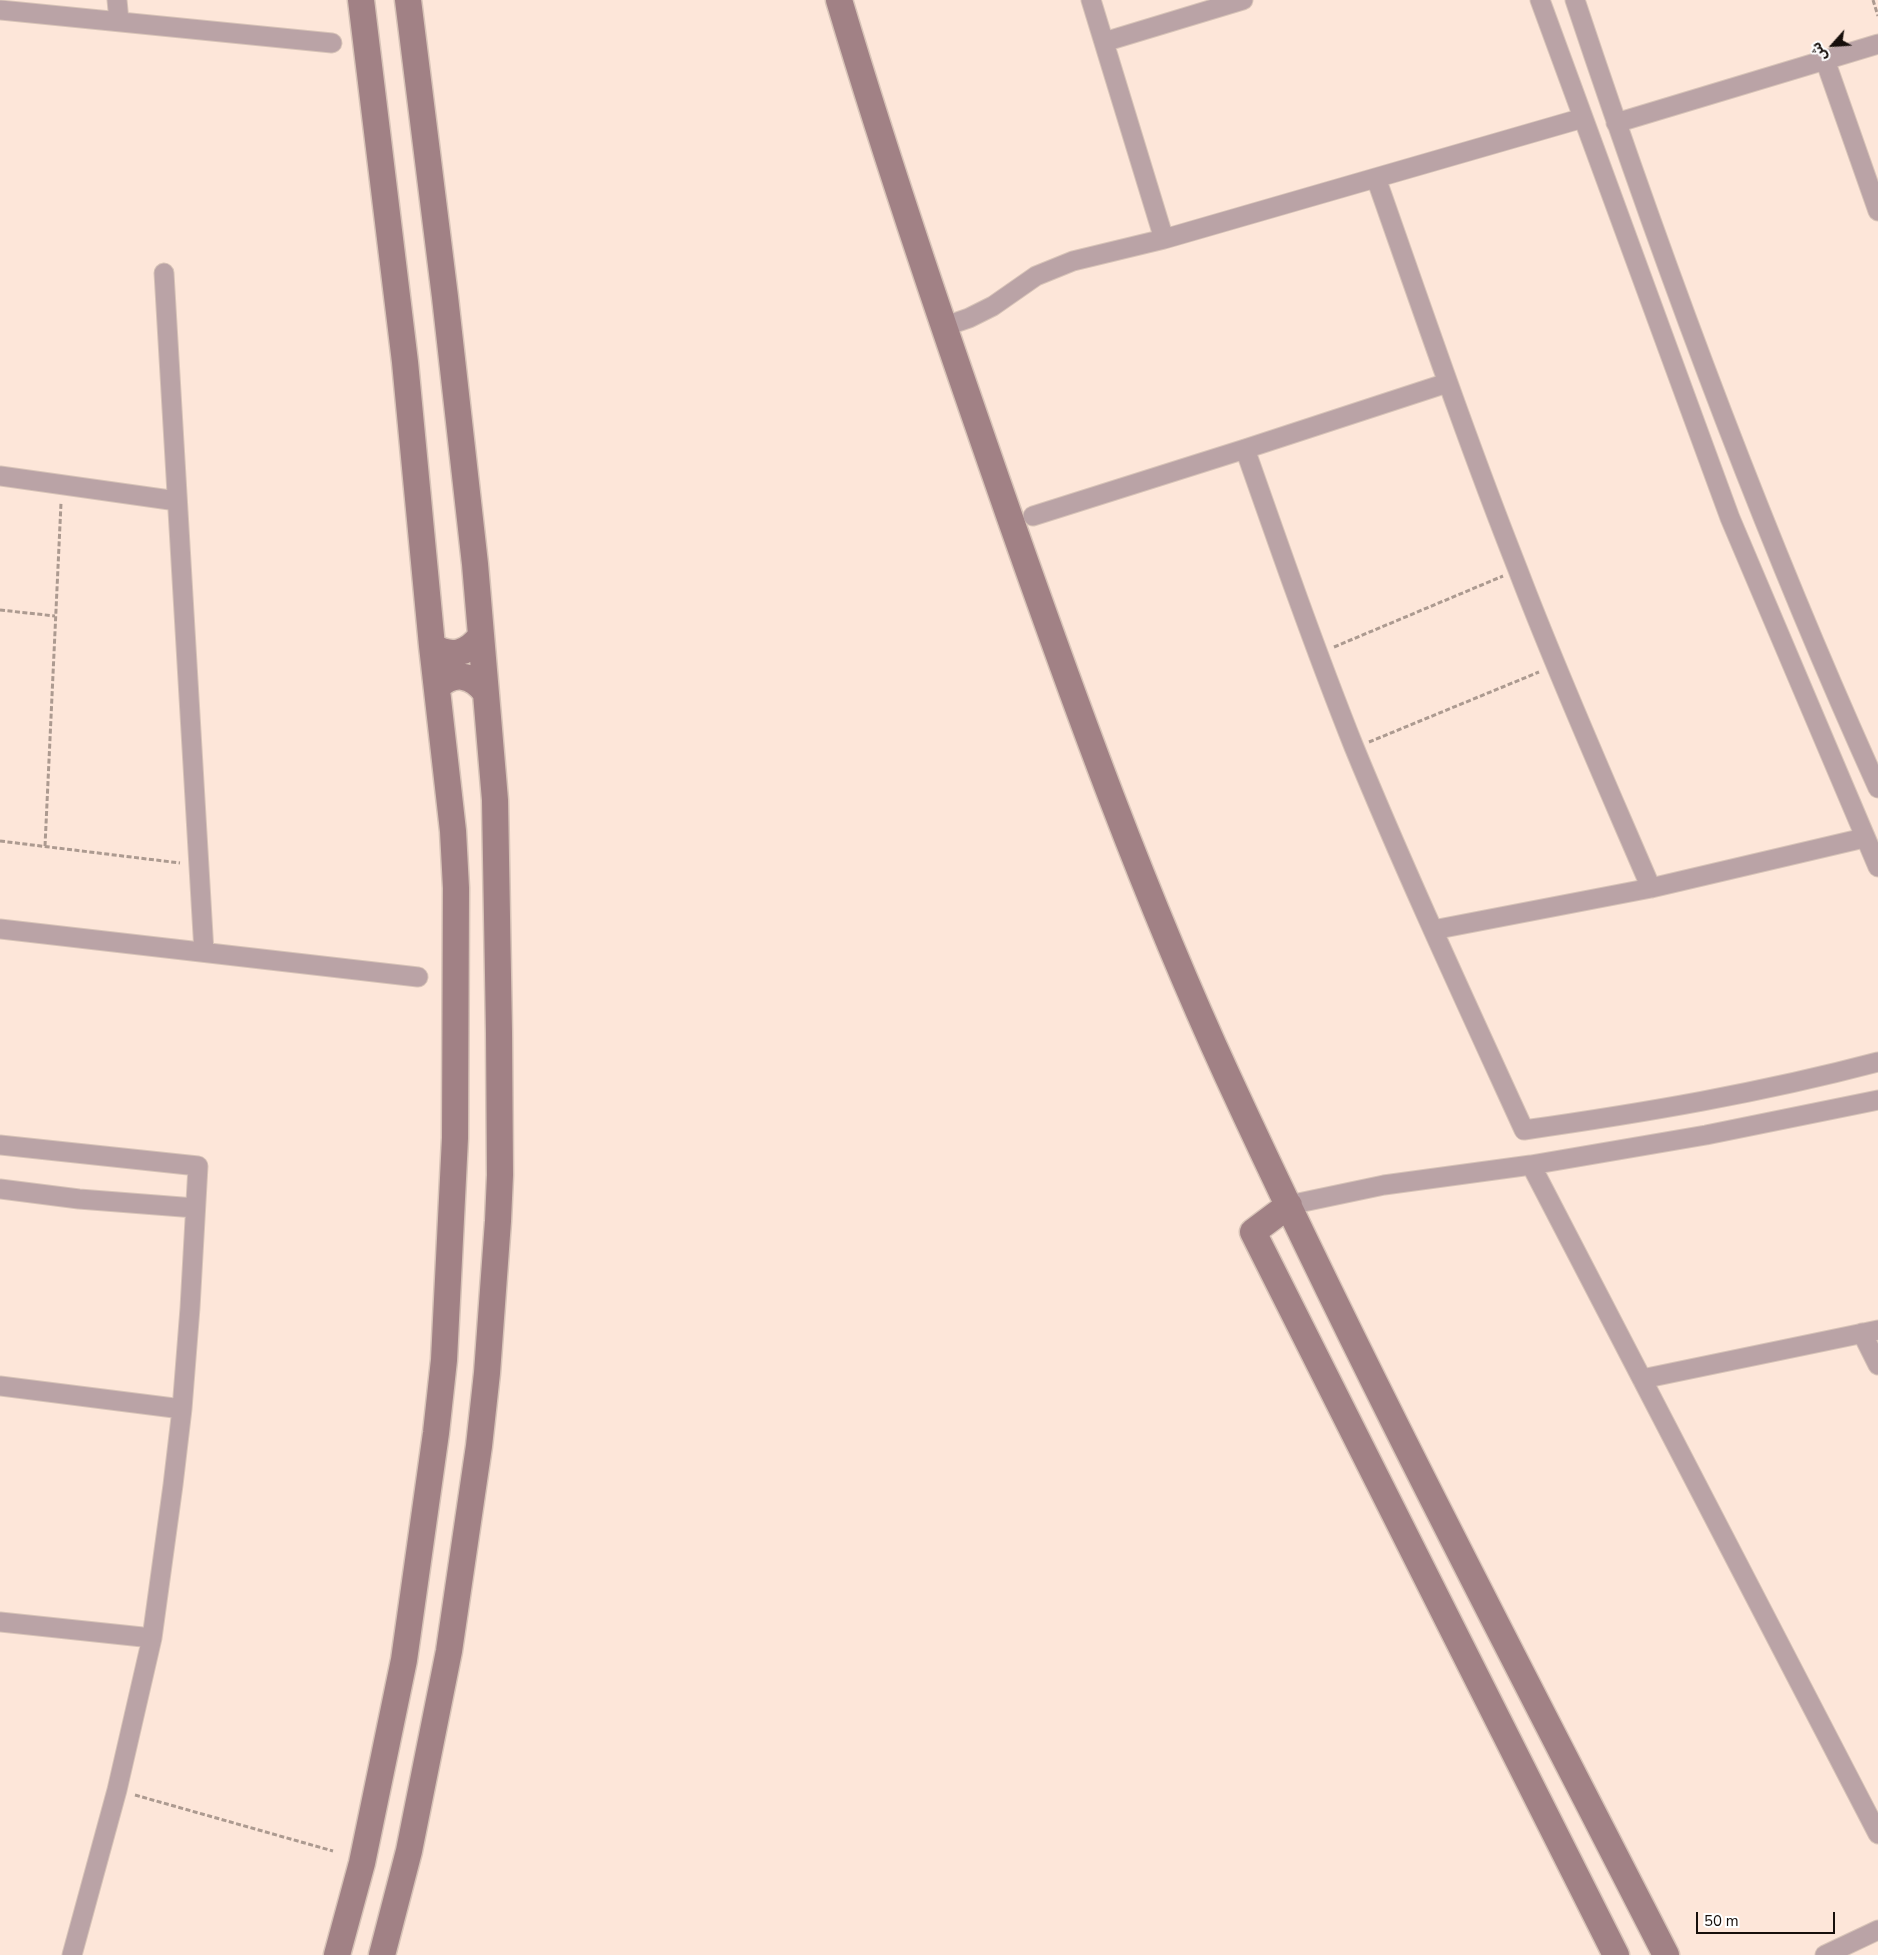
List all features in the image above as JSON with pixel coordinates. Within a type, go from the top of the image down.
[{"type":"street","points":[[117,0],[119,21]]},
{"type":"street","points":[[338,1955],[362,1862],[404,1660],[436,1434],[444,1360],[454,1138],[456,888],[453,831],[432,646],[405,362],[362,0]]},
{"type":"street","points":[[382,1955],[409,1851],[449,1652],[479,1446],[487,1373],[498,1221],[500,1100],[494,800],[475,564],[446,306],[408,0]]},
{"type":"street","points":[[839,0],[943,327],[1098,763],[1176,956],[1227,1075],[1390,1416],[1666,1955]]},
{"type":"street","points":[[1091,0],[1164,240]]},
{"type":"street","points":[[1104,42],[1243,0]]},
{"type":"street","points":[[1540,0],[1730,518],[1864,838],[1878,867]]},
{"type":"street","points":[[1575,0],[1616,123],[1699,354],[1806,622],[1878,788]]},
{"type":"street","points":[[0,10],[332,43]]},
{"type":"street","points":[[1616,123],[1878,44]]},
{"type":"street","points":[[1826,60],[1878,211]]},
{"type":"street","points":[[943,327],[970,318],[992,306],[1019,286],[1054,267],[1073,260],[1164,240],[1583,118]]},
{"type":"street","points":[[1376,178],[1447,383],[1518,570],[1556,665],[1651,888]]},
{"type":"street","points":[[164,273],[204,952]]},
{"type":"street","points":[[1033,516],[1245,450],[1447,383]]},
{"type":"street","points":[[1245,450],[1318,654],[1355,748],[1397,849],[1524,1130],[1680,1106],[1773,1088],[1878,1062]]},
{"type":"street","points":[[0,476],[177,501]]},
{"type":"street","points":[[432,646],[449,654],[458,653],[467,650],[480,637]]},
{"type":"street","points":[[438,687],[450,678],[466,677],[480,685],[485,692]]},
{"type":"street","points":[[1433,930],[1651,888],[1864,838]]},
{"type":"street","points":[[0,930],[418,977]]},
{"type":"street","points":[[1616,1955],[1253,1232],[1289,1205],[1384,1185],[1531,1165],[1706,1136],[1878,1100]]},
{"type":"street","points":[[0,1145],[198,1166],[182,1409],[152,1638],[117,1790],[72,1955]]},
{"type":"street","points":[[1531,1165],[1878,1834]]},
{"type":"street","points":[[0,1190],[79,1199],[195,1208]]},
{"type":"street","points":[[1642,1379],[1870,1331],[1878,1365]]},
{"type":"street","points":[[0,1386],[182,1409]]},
{"type":"street","points":[[0,1622],[152,1638]]},
{"type":"street","points":[[1825,1955],[1878,1930]]},
{"type":"path","points":[[1873,0],[1878,16]]},
{"type":"path","points":[[45,846],[62,485]]},
{"type":"path","points":[[1318,654],[1518,570]]},
{"type":"path","points":[[0,610],[55,616]]},
{"type":"path","points":[[1355,748],[1556,665]]},
{"type":"path","points":[[0,841],[198,865]]},
{"type":"path","points":[[117,1790],[334,1851]]}]
